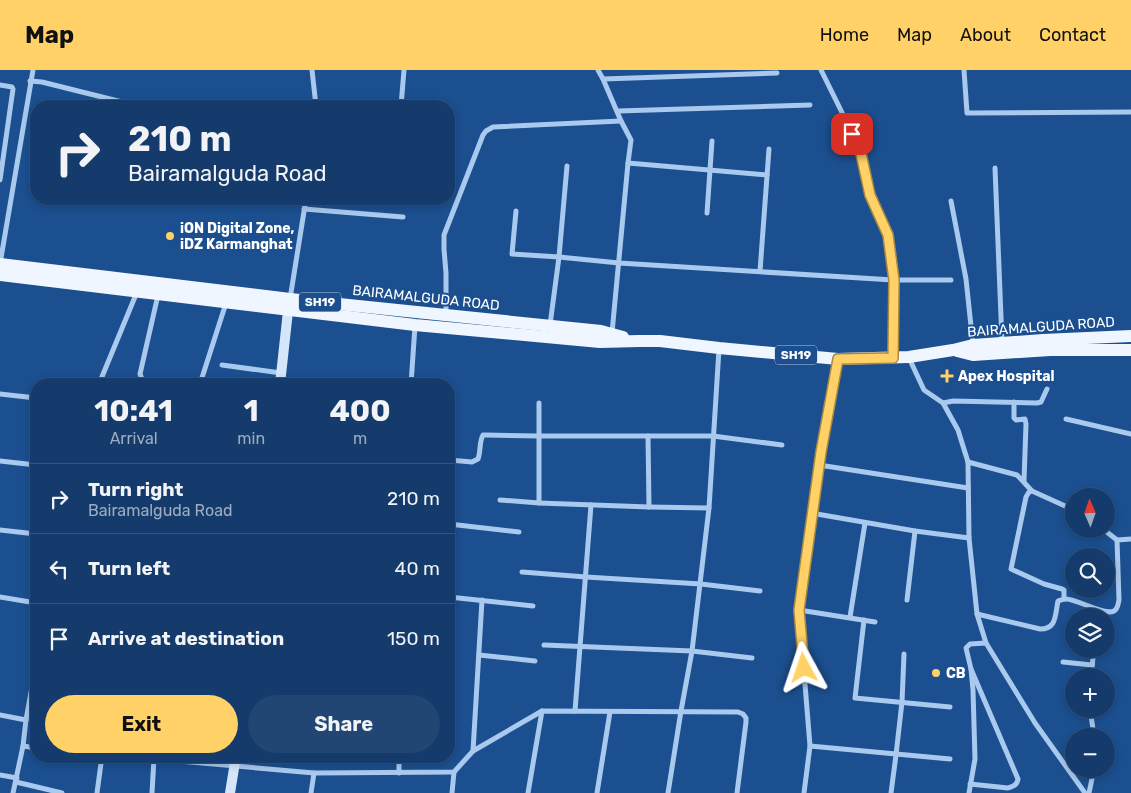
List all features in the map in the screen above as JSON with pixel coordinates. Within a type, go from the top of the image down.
[{"type":"main road","name":"BAIRAMALGUDA ROAD","points":[[0,272],[226,303],[288,305],[446,316],[601,332],[639,340]]},
{"type":"main road","name":"BAIRAMALGUDA ROAD","points":[[0,272],[288,305],[415,325],[600,342],[660,341],[838,359],[909,358],[973,345],[1131,336]]},
{"type":"main road","name":"BAIRAMALGUDA ROAD","points":[[953,350],[973,355],[1050,350],[1131,350]]},
{"type":"street","points":[[0,272],[33,70]]},
{"type":"street","points":[[312,70],[315,100]]},
{"type":"street","points":[[402,100],[404,70]]},
{"type":"street","points":[[598,70],[631,140],[612,334]]},
{"type":"street","points":[[821,70],[860,149],[870,195],[888,235],[894,280],[893,358]]},
{"type":"street","points":[[964,70],[967,113],[1131,112]]},
{"type":"street","points":[[603,78],[777,73]]},
{"type":"street","points":[[30,81],[42,82],[114,100]]},
{"type":"street","points":[[0,85],[12,87],[13,89],[0,180]]},
{"type":"street","points":[[618,111],[810,105]]},
{"type":"street","points":[[446,316],[444,235],[486,131],[493,127],[621,121]]},
{"type":"street","points":[[707,213],[712,141]]},
{"type":"street","points":[[760,271],[769,150]]},
{"type":"street","points":[[628,163],[767,175]]},
{"type":"street","points":[[550,326],[559,257],[567,166]]},
{"type":"street","points":[[995,168],[1002,344]]},
{"type":"street","points":[[951,201],[966,279],[973,345]]},
{"type":"street","points":[[281,378],[288,305],[305,205]]},
{"type":"street","points":[[304,209],[403,217]]},
{"type":"street","points":[[516,211],[512,254],[619,263],[894,280],[951,280]]},
{"type":"street","points":[[101,378],[137,292]]},
{"type":"street","points":[[142,378],[140,374],[158,294]]},
{"type":"street","points":[[202,378],[226,303]]},
{"type":"street","points":[[411,378],[415,325]]},
{"type":"street","points":[[668,793],[692,651],[709,508],[719,348]]},
{"type":"street","points":[[909,358],[924,390],[943,404],[958,430],[968,462],[969,538],[977,614],[986,643],[1035,723],[1085,793]]},
{"type":"street","points":[[804,793],[810,746],[799,610],[819,464],[838,359]]},
{"type":"street","points":[[222,365],[281,373]]},
{"type":"street","points":[[943,404],[953,402],[1037,403],[1041,402],[1047,389]]},
{"type":"street","points":[[0,394],[30,397]]},
{"type":"street","points":[[1014,402],[1014,418],[1016,420],[1025,419],[1026,421],[1024,481]]},
{"type":"street","points":[[539,403],[539,503]]},
{"type":"street","points":[[1066,419],[1131,434]]},
{"type":"street","points":[[455,461],[472,462],[478,459],[483,435],[713,436],[782,445]]},
{"type":"street","points":[[648,436],[649,508]]},
{"type":"street","points":[[0,461],[30,464]]},
{"type":"street","points":[[968,462],[1017,475],[1032,490],[1065,506]]},
{"type":"street","points":[[819,464],[968,488]]},
{"type":"street","points":[[1032,490],[1026,497],[1011,569],[1044,584],[1064,590],[1064,599]]},
{"type":"street","points":[[500,500],[649,508],[709,508]]},
{"type":"street","points":[[575,711],[591,505]]},
{"type":"street","points":[[812,513],[969,538]]},
{"type":"street","points":[[850,617],[865,522]]},
{"type":"street","points":[[455,525],[519,532]]},
{"type":"street","points":[[0,530],[30,533]]},
{"type":"street","points":[[907,600],[915,530]]},
{"type":"street","points":[[1114,538],[1117,540],[1131,539]]},
{"type":"street","points":[[1115,610],[1119,600],[1117,540]]},
{"type":"street","points":[[522,572],[700,584],[760,591]]},
{"type":"street","points":[[0,597],[30,602]]},
{"type":"street","points":[[455,598],[533,606]]},
{"type":"street","points":[[977,614],[1047,629],[1052,625],[1058,602],[1064,599],[1070,599],[1095,608]]},
{"type":"street","points":[[473,751],[482,600]]},
{"type":"street","points":[[799,610],[875,622]]},
{"type":"street","points":[[864,620],[856,698],[950,707]]},
{"type":"street","points":[[970,784],[1008,788],[1014,786],[1018,779],[971,670],[966,651],[967,645],[986,643]]},
{"type":"street","points":[[544,645],[692,651],[752,658]]},
{"type":"street","points":[[891,793],[902,702],[904,654]]},
{"type":"street","points":[[479,655],[536,660]]},
{"type":"street","points":[[1092,668],[1093,658]]},
{"type":"street","points":[[1063,662],[1092,665]]},
{"type":"street","points":[[969,793],[975,759],[971,670]]},
{"type":"street","points":[[13,793],[30,706]]},
{"type":"street","points":[[528,793],[542,711]]},
{"type":"street","points":[[452,793],[454,772],[473,751],[542,711],[681,711],[738,712],[744,714],[746,726],[737,793]]},
{"type":"street","points":[[597,793],[610,712]]},
{"type":"street","points":[[0,715],[26,720]]},
{"type":"street","points":[[23,746],[30,747]]},
{"type":"street","points":[[810,746],[950,759]]},
{"type":"street","points":[[97,793],[101,763]]},
{"type":"street","points":[[152,793],[154,763]]},
{"type":"street","points":[[230,793],[235,763]]},
{"type":"street","points":[[242,763],[314,773],[454,772]]},
{"type":"street","points":[[399,763],[399,773]]},
{"type":"street","points":[[311,793],[314,773]]},
{"type":"street","points":[[0,775],[62,793]]},
{"type":"street","points":[[1089,793],[1092,778]]},
{"type":"place","name":"iON Digital Zone, iDZ Karmanghat","points":[[170,236]]},
{"type":"place","name":"Apex Hospital","points":[[947,376]]},
{"type":"place","name":"CB","points":[[936,673]]},
{"type":"route","points":[[804,668],[799,610],[821,452],[838,359],[893,358],[894,280],[888,235],[870,195],[860,149],[852,134]]}]
